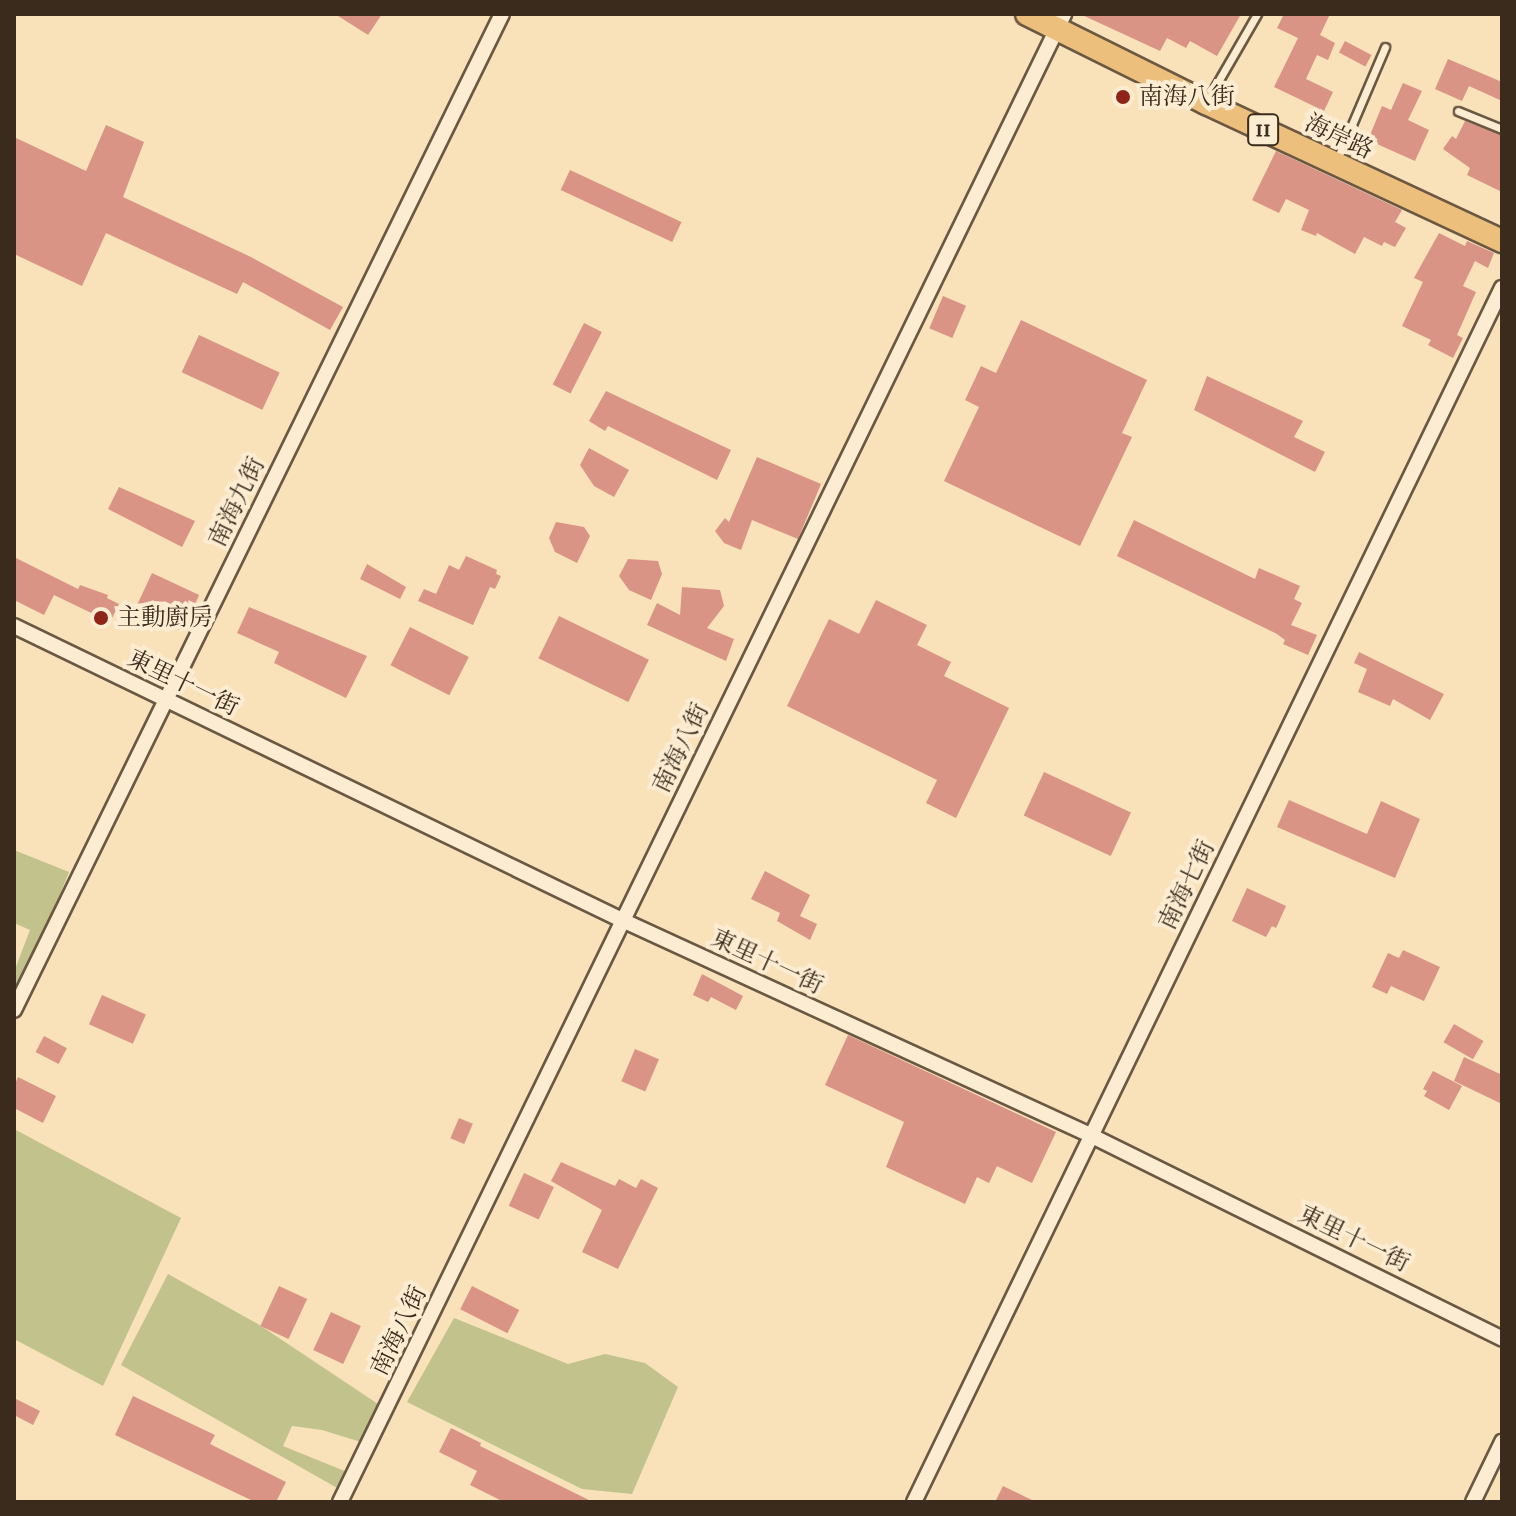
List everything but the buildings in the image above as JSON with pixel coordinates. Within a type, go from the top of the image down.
[{"type":"main road","name":"海岸路","points":[[1027,14],[1060,21],[1206,103],[1502,241]]},
{"type":"street","name":"南海九街","points":[[14,1010],[502,14]]},
{"type":"street","name":"南海八街","points":[[340,1502],[1060,21]]},
{"type":"street","name":"南海七街","points":[[914,1502],[1502,288]]},
{"type":"street","name":"東里十一街","points":[[14,626],[622,920],[1090,1135],[1502,1339]]},
{"type":"street","points":[[1473,1502],[1502,1442]]},
{"type":"lane","points":[[1206,103],[1257,14]]},
{"type":"lane","points":[[1335,164],[1385,47]]},
{"type":"lane","points":[[1458,111],[1502,129]]},
{"type":"green space","points":[[14,850],[69,872],[15,1009],[14,972],[30,930],[14,923]]},
{"type":"green space","points":[[14,1129],[181,1218],[103,1386],[14,1339]]},
{"type":"green space","points":[[168,1274],[258,1324],[381,1406],[361,1442],[322,1430],[292,1426],[283,1446],[347,1472],[339,1489],[121,1365]]},
{"type":"green space","points":[[454,1318],[568,1364],[605,1354],[645,1363],[678,1387],[632,1494],[582,1489],[407,1402]]},
{"type":"place","name":"南海八街","points":[[1123,97]]},
{"type":"place","name":"主動廚房","points":[[101,618]]}]
